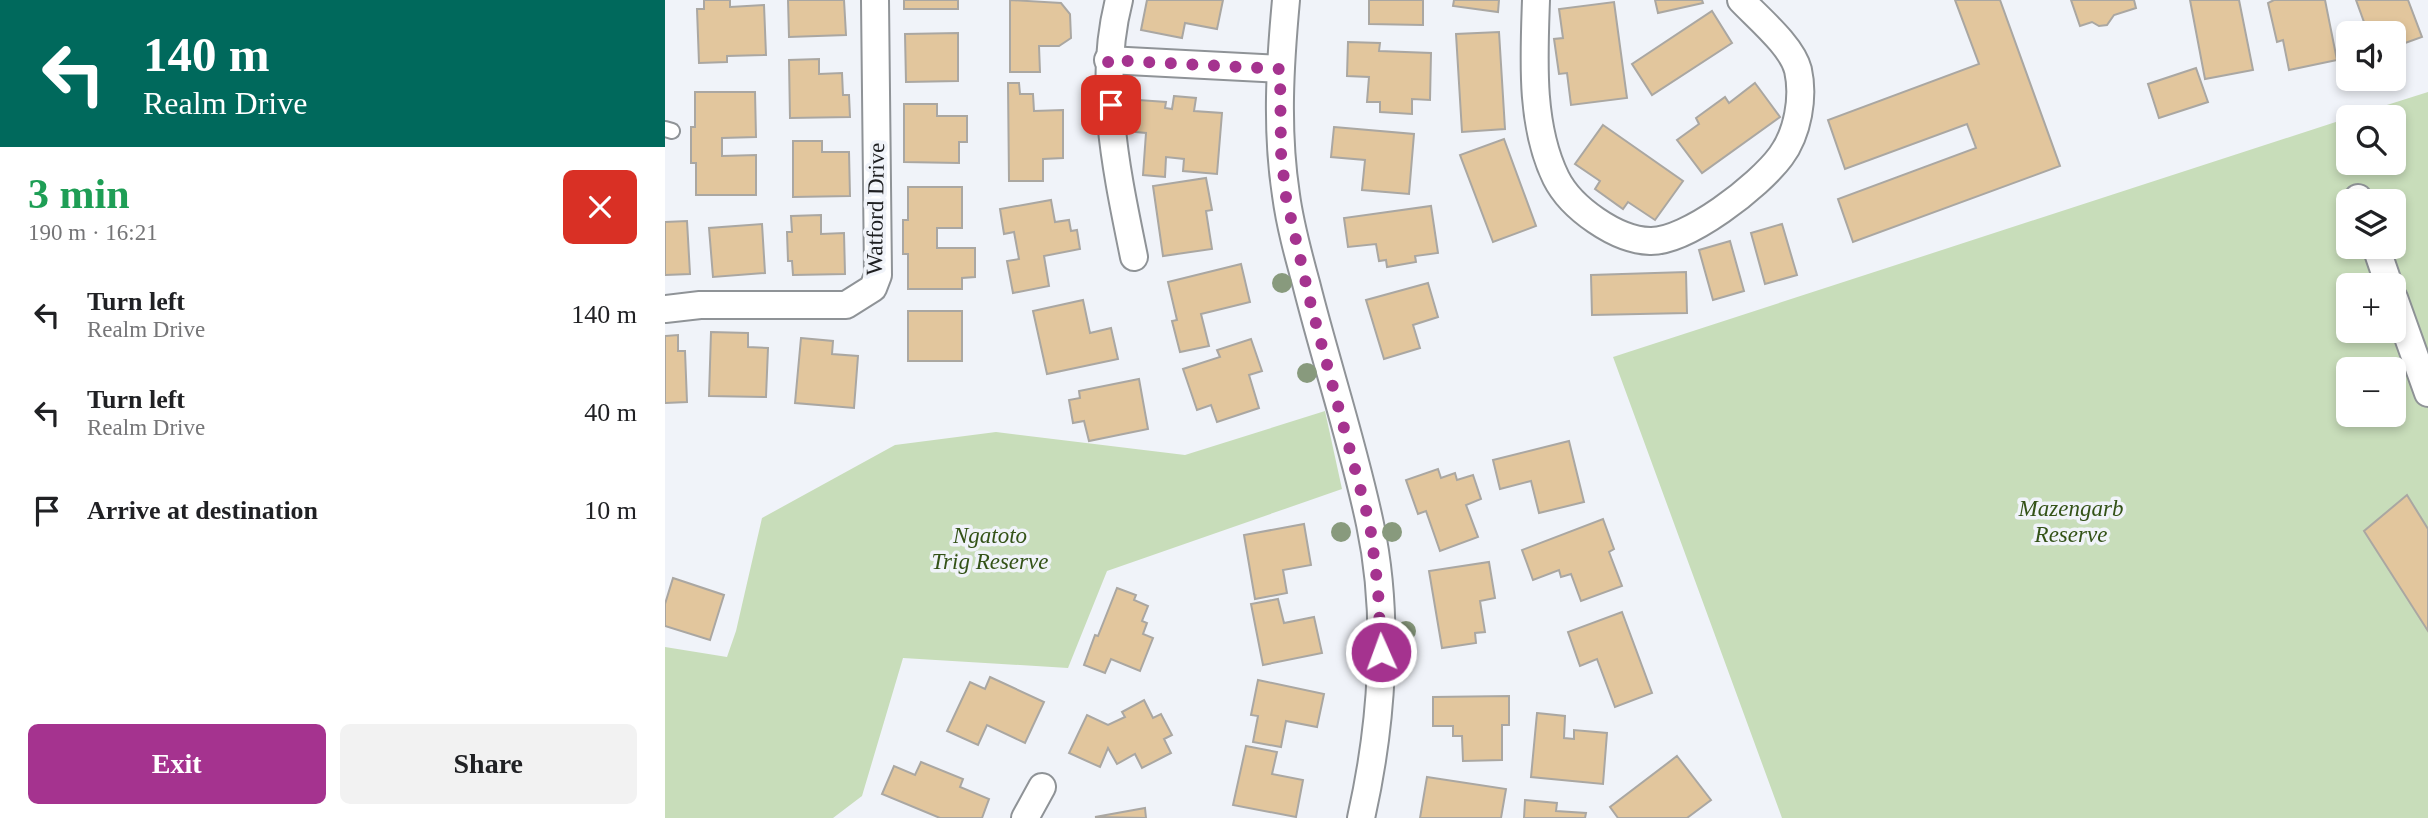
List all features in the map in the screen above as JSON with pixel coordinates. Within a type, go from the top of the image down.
[{"type":"street","name":"Watford Drive","points":[[665,309],[700,305],[846,305],[873,288],[878,275],[876,0]]},
{"type":"street","points":[[1119,0],[1108,60],[1113,150],[1134,257]]},
{"type":"street","points":[[1286,0],[1280,69],[1281,153],[1286,197],[1311,305],[1370,525],[1378,589],[1381,673],[1372,765],[1361,818]]},
{"type":"street","points":[[1536,0],[1539,124],[1557,179],[1575,205],[1591,219],[1649,241],[1682,234],[1698,226],[1764,174],[1781,156],[1794,131],[1800,102],[1797,67],[1786,47],[1741,0]]},
{"type":"street","points":[[1108,60],[1280,69]]},
{"type":"street","points":[[2406,332],[2428,393]]},
{"type":"street","points":[[1025,818],[1042,787]]},
{"type":"green space","name":"Mazengarb Reserve","points":[[2428,92],[2428,818],[1782,818],[1613,357],[2336,122],[2336,175],[2406,175],[2406,105],[2387,105]]},
{"type":"green space","name":"Ngatoto Trig Reserve","points":[[1325,411],[1342,489],[1107,571],[1068,668],[903,658],[862,796],[833,818],[665,818],[665,647],[727,657],[736,631],[762,518],[895,445],[996,432],[1185,455]]},
{"type":"building","points":[[704,0],[730,0],[730,7],[764,5],[766,55],[727,56],[727,62],[699,63],[697,9],[704,9]]},
{"type":"building","points":[[788,0],[844,0],[846,35],[789,37]]},
{"type":"building","points":[[904,0],[958,0],[958,9],[904,9]]},
{"type":"building","points":[[1010,0],[1061,3],[1070,14],[1071,38],[1059,46],[1039,46],[1040,72],[1010,72]]},
{"type":"building","points":[[1147,0],[1223,0],[1217,29],[1185,23],[1182,38],[1141,30]]},
{"type":"building","points":[[1369,0],[1423,0],[1423,25],[1369,24]]},
{"type":"building","points":[[1454,0],[1499,0],[1498,12],[1453,6]]},
{"type":"building","points":[[1655,0],[1702,0],[1703,3],[1658,13]]},
{"type":"building","points":[[1955,0],[2000,0],[2060,166],[1853,242],[1838,199],[1976,148],[1967,124],[1845,169],[1828,120],[1979,64]]},
{"type":"building","points":[[2071,0],[2134,0],[2136,8],[2114,15],[2107,25],[2099,26],[2092,22],[2080,26]]},
{"type":"building","points":[[2190,0],[2239,0],[2253,70],[2205,79]]},
{"type":"building","points":[[2274,0],[2325,0],[2336,60],[2289,70],[2283,40],[2277,42],[2268,3]]},
{"type":"building","points":[[2356,0],[2408,0],[2422,37],[2406,43],[2406,21],[2364,21]]},
{"type":"building","points":[[1614,2],[1627,98],[1571,105],[1567,73],[1559,74],[1554,39],[1563,38],[1559,9]]},
{"type":"building","points":[[1712,11],[1732,43],[1652,95],[1632,64]]},
{"type":"building","points":[[1499,32],[1505,129],[1462,132],[1456,34]]},
{"type":"building","points":[[958,33],[958,81],[906,82],[905,34]]},
{"type":"building","points":[[1348,42],[1380,43],[1379,51],[1431,53],[1430,100],[1412,99],[1412,114],[1380,112],[1380,102],[1367,102],[1369,77],[1347,76]]},
{"type":"building","points":[[819,59],[819,74],[842,73],[843,95],[849,95],[850,117],[790,118],[789,60]]},
{"type":"building","points":[[2196,68],[2208,102],[2159,118],[2148,84]]},
{"type":"building","points":[[1008,83],[1019,83],[1020,94],[1033,94],[1034,111],[1063,110],[1063,158],[1043,159],[1043,181],[1009,181]]},
{"type":"building","points":[[1755,83],[1780,117],[1702,173],[1677,140],[1699,124],[1696,118],[1725,97],[1729,103]]},
{"type":"building","points":[[695,92],[755,92],[756,137],[722,138],[722,156],[756,155],[756,195],[696,195],[696,163],[691,163]]},
{"type":"building","points":[[1174,96],[1196,98],[1194,111],[1222,113],[1217,174],[1183,171],[1184,159],[1166,157],[1165,177],[1143,175],[1146,133],[1136,132],[1139,100],[1166,102],[1165,108],[1172,109]]},
{"type":"building","points":[[904,104],[937,104],[937,116],[967,116],[967,142],[959,142],[959,163],[904,162]]},
{"type":"building","points":[[1603,125],[1683,181],[1655,220],[1628,202],[1623,209],[1595,189],[1600,181],[1575,164]]},
{"type":"building","points":[[1334,127],[1414,134],[1409,194],[1362,190],[1365,160],[1331,157]]},
{"type":"building","points":[[1504,139],[1536,226],[1493,242],[1460,155]]},
{"type":"building","points":[[793,141],[822,141],[822,152],[849,152],[850,196],[793,197]]},
{"type":"building","points":[[1206,178],[1212,210],[1206,211],[1212,249],[1163,256],[1153,186]]},
{"type":"building","points":[[908,187],[962,187],[962,228],[937,228],[937,248],[975,248],[975,277],[962,278],[962,289],[908,289],[908,254],[903,254],[903,220],[908,220]]},
{"type":"building","points":[[1051,200],[1055,222],[1069,220],[1071,231],[1077,230],[1080,249],[1044,256],[1049,286],[1013,293],[1007,261],[1019,259],[1014,232],[1004,234],[1000,209]]},
{"type":"building","points":[[1431,206],[1438,253],[1415,256],[1416,262],[1387,267],[1386,260],[1379,261],[1376,244],[1348,247],[1344,218]]},
{"type":"building","points":[[821,215],[821,234],[844,233],[845,274],[793,275],[792,261],[788,261],[787,232],[792,232],[791,216]]},
{"type":"building","points":[[687,221],[690,274],[665,275],[665,222]]},
{"type":"building","points":[[762,224],[765,273],[713,277],[709,228]]},
{"type":"building","points":[[1782,224],[1797,275],[1765,284],[1751,233]]},
{"type":"building","points":[[1730,241],[1744,291],[1713,300],[1699,250]]},
{"type":"building","points":[[1241,264],[1250,302],[1201,314],[1209,346],[1180,352],[1172,321],[1177,320],[1168,282]]},
{"type":"building","points":[[1686,272],[1687,313],[1592,315],[1591,275]]},
{"type":"building","points":[[1428,283],[1438,317],[1413,325],[1420,348],[1384,359],[1366,300]]},
{"type":"building","points":[[1083,300],[1090,333],[1111,328],[1118,359],[1047,374],[1033,311]]},
{"type":"building","points":[[908,311],[962,311],[962,361],[908,361]]},
{"type":"building","points":[[711,332],[748,333],[748,347],[768,348],[766,397],[709,396]]},
{"type":"building","points":[[678,335],[678,351],[685,351],[687,402],[665,403],[665,336]]},
{"type":"building","points":[[801,338],[833,341],[832,354],[858,356],[854,408],[795,403]]},
{"type":"building","points":[[1251,339],[1262,371],[1249,375],[1259,408],[1217,422],[1211,405],[1197,410],[1183,369],[1220,357],[1217,350]]},
{"type":"building","points":[[1139,379],[1148,429],[1089,441],[1084,421],[1073,423],[1069,400],[1080,398],[1079,391]]},
{"type":"building","points":[[1569,441],[1584,502],[1539,513],[1531,481],[1500,489],[1493,460]]},
{"type":"building","points":[[1438,469],[1441,478],[1455,473],[1457,480],[1473,475],[1481,499],[1466,505],[1478,537],[1440,551],[1426,511],[1418,514],[1406,480]]},
{"type":"building","points":[[2407,495],[2428,529],[2428,631],[2364,531]]},
{"type":"building","points":[[1603,519],[1614,549],[1609,552],[1622,586],[1581,601],[1571,574],[1561,577],[1559,570],[1533,580],[1522,550]]},
{"type":"building","points":[[1304,524],[1311,565],[1283,570],[1287,593],[1255,599],[1244,535]]},
{"type":"building","points":[[1489,562],[1495,598],[1480,601],[1485,632],[1475,633],[1476,643],[1442,648],[1429,571]]},
{"type":"building","points":[[673,578],[724,595],[710,640],[665,626],[665,604]]},
{"type":"building","points":[[1117,588],[1136,595],[1134,600],[1148,606],[1142,621],[1147,623],[1143,634],[1153,638],[1140,671],[1111,659],[1105,673],[1084,665]]},
{"type":"building","points":[[1278,599],[1284,623],[1314,617],[1322,653],[1263,665],[1251,604]]},
{"type":"building","points":[[1622,612],[1652,693],[1615,707],[1597,659],[1580,666],[1568,632]]},
{"type":"building","points":[[990,677],[1044,702],[1025,743],[987,725],[978,745],[947,731],[970,682],[985,689]]},
{"type":"building","points":[[1258,680],[1324,694],[1317,727],[1286,721],[1281,747],[1253,742],[1258,716],[1251,715]]},
{"type":"building","points":[[1509,696],[1509,725],[1502,725],[1502,760],[1463,761],[1462,736],[1453,736],[1453,726],[1433,726],[1433,697]]},
{"type":"building","points":[[1144,700],[1153,718],[1161,714],[1172,735],[1164,739],[1171,753],[1142,768],[1135,754],[1117,764],[1108,748],[1100,767],[1069,753],[1087,715],[1108,725],[1125,717],[1122,712]]},
{"type":"building","points":[[1537,713],[1565,716],[1564,738],[1574,739],[1574,730],[1607,733],[1603,784],[1531,777]]},
{"type":"building","points":[[1246,746],[1277,752],[1272,774],[1303,780],[1296,817],[1233,805]]},
{"type":"building","points":[[1677,756],[1711,800],[1687,818],[1618,818],[1610,807]]},
{"type":"building","points":[[921,762],[963,779],[960,787],[989,799],[982,818],[940,818],[882,794],[894,766],[915,775]]},
{"type":"building","points":[[1427,777],[1506,789],[1501,818],[1420,818]]},
{"type":"building","points":[[1525,800],[1557,803],[1556,811],[1586,813],[1585,818],[1524,818]]},
{"type":"building","points":[[1145,808],[1146,818],[1095,817]]},
{"type":"route","points":[[1111,105],[1108,60],[1280,69],[1281,153],[1286,197],[1311,305],[1370,525],[1378,589],[1381,652]]}]
